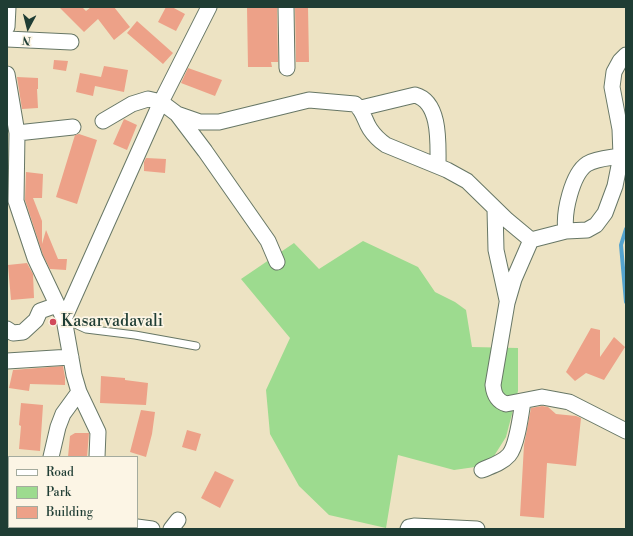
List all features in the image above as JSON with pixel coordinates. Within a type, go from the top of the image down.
[{"type":"street","points":[[7,27],[8,7]]},
{"type":"street","points":[[64,319],[161,102],[209,7]]},
{"type":"street","points":[[286,7],[287,68]]},
{"type":"street","points":[[7,39],[71,42]]},
{"type":"street","points":[[531,240],[566,231],[587,230],[596,225],[605,213],[615,186],[621,156],[620,129],[612,87],[614,72],[620,61],[626,55]]},
{"type":"street","points":[[7,74],[17,133],[16,201],[35,258],[64,319],[74,375],[79,392],[98,432],[97,456]]},
{"type":"street","points":[[361,108],[414,95],[426,100],[432,109],[435,118],[437,130],[438,166]]},
{"type":"street","points":[[103,121],[132,104],[148,99],[161,102],[177,114],[205,151],[268,241],[277,262]]},
{"type":"street","points":[[177,114],[200,122],[219,122],[310,100],[355,104],[361,108],[370,128],[381,142],[447,170],[467,181],[495,209],[531,240]]},
{"type":"street","points":[[17,133],[73,127]]},
{"type":"street","points":[[566,231],[565,224],[567,206],[573,186],[581,170],[596,160],[621,156]]},
{"type":"street","points":[[495,209],[496,250],[507,303]]},
{"type":"street","points":[[531,240],[514,279],[507,303],[493,385],[496,398],[501,403],[506,404],[542,397],[569,402],[626,431]]},
{"type":"street","points":[[7,329],[13,333],[23,332],[36,320],[40,311],[58,305]]},
{"type":"street","points":[[7,361],[71,358]]},
{"type":"street","points":[[51,456],[58,427],[63,414],[79,392]]},
{"type":"street","points":[[482,470],[498,464],[510,455],[515,441],[523,401]]},
{"type":"street","points":[[408,529],[409,527],[414,526],[476,529]]},
{"type":"street","points":[[138,527],[152,529]]},
{"type":"lane","points":[[64,319],[86,329],[135,335],[196,346]]},
{"type":"green space","points":[[363,241],[418,267],[435,292],[455,302],[466,310],[472,347],[518,348],[518,391],[506,437],[494,456],[475,467],[454,470],[398,455],[386,528],[329,515],[299,486],[270,434],[266,390],[290,338],[241,279],[294,243],[319,269]]},
{"type":"building","points":[[59,7],[82,7],[86,11],[91,7],[114,7],[130,27],[114,40],[98,19],[84,32]]},
{"type":"building","points":[[166,7],[172,7],[185,14],[176,31],[158,22]]},
{"type":"building","points":[[247,7],[277,7],[278,62],[271,62],[272,67],[248,67]]},
{"type":"building","points":[[295,7],[308,7],[309,62],[296,62]]},
{"type":"building","points":[[137,21],[173,53],[163,64],[127,33]]},
{"type":"building","points":[[54,60],[68,61],[66,71],[53,69]]},
{"type":"building","points":[[104,66],[128,70],[124,92],[95,86],[93,96],[76,92],[80,73],[101,77]]},
{"type":"building","points":[[188,68],[222,80],[215,96],[181,83]]},
{"type":"building","points":[[17,77],[38,78],[38,108],[22,109]]},
{"type":"building","points":[[124,119],[137,125],[127,150],[113,144]]},
{"type":"building","points":[[79,134],[97,140],[77,204],[56,197],[75,135]]},
{"type":"building","points":[[146,158],[166,159],[165,173],[144,171],[144,162]]},
{"type":"building","points":[[26,172],[43,174],[42,198],[33,198],[42,221],[42,244],[46,230],[58,259],[67,259],[66,270],[50,269],[43,255],[25,200]]},
{"type":"building","points":[[27,263],[33,274],[34,298],[11,300],[8,265]]},
{"type":"building","points":[[591,328],[600,330],[600,357],[614,337],[625,347],[604,380],[586,373],[575,381],[566,372]]},
{"type":"building","points":[[63,366],[65,385],[30,384],[29,391],[9,388],[13,370]]},
{"type":"building","points":[[101,376],[125,378],[125,380],[148,383],[146,405],[100,403]]},
{"type":"building","points":[[21,403],[43,405],[40,451],[19,449]]},
{"type":"building","points":[[542,406],[548,407],[556,414],[581,418],[576,466],[547,463],[544,518],[520,516],[524,445],[531,408]]},
{"type":"building","points":[[141,410],[155,412],[152,434],[146,457],[130,452]]},
{"type":"building","points":[[187,430],[201,434],[196,451],[182,447]]},
{"type":"building","points":[[75,433],[89,433],[87,456],[68,456],[70,436]]},
{"type":"building","points":[[215,471],[234,480],[220,508],[201,498]]},
{"type":"waterway","points":[[626,229],[621,245],[626,302]]},
{"type":"place","name":"Kasarvadavali","points":[[53,322]]}]
